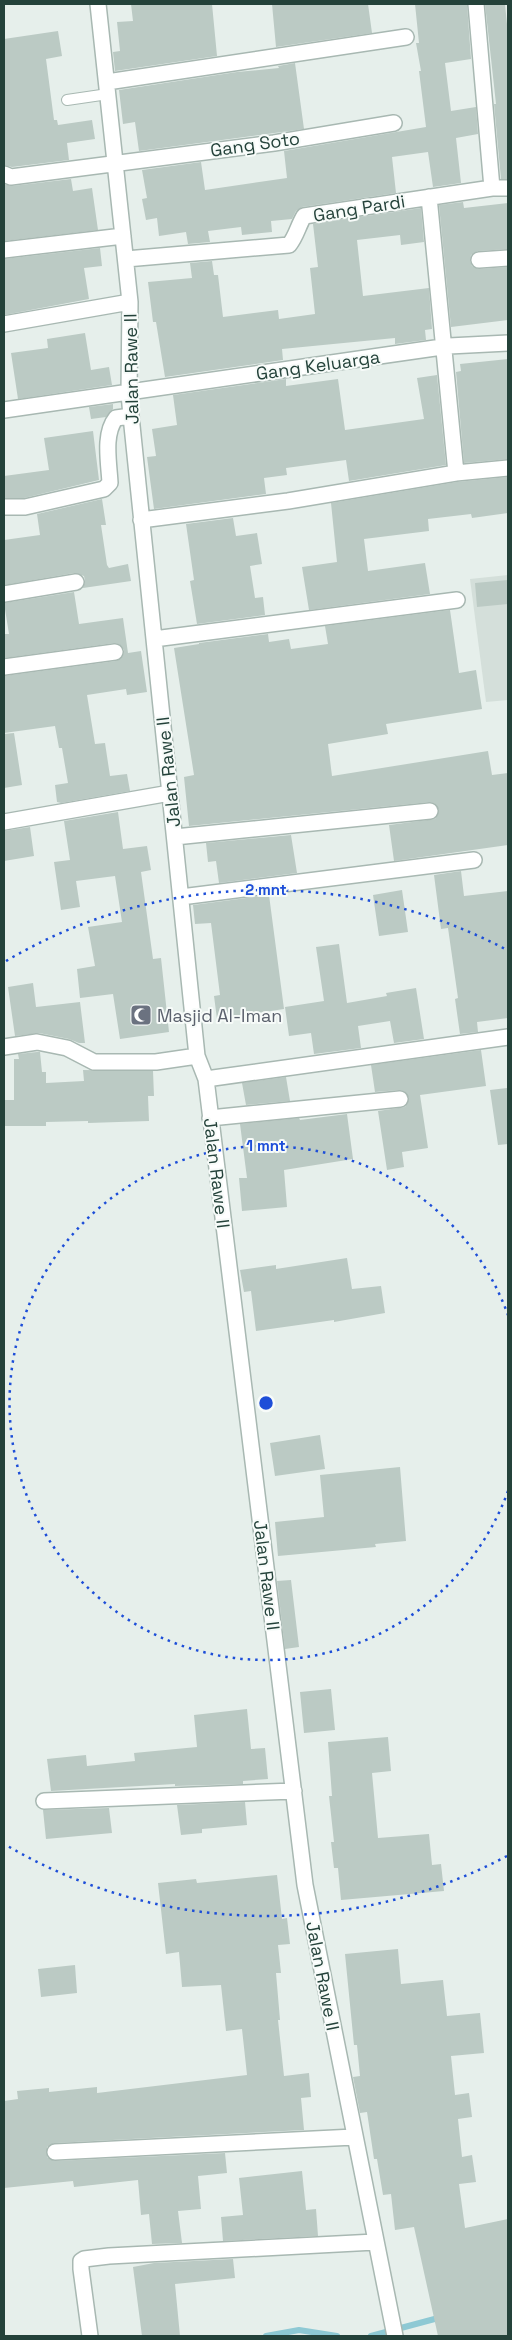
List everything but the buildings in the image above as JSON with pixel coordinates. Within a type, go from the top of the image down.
[{"type":"street","name":"Jalan Rawe II","points":[[98,4],[130,302],[129,393],[131,416],[198,1056],[206,1079],[305,1885],[394,2336]]},
{"type":"street","points":[[476,4],[492,188]]},
{"type":"street","points":[[107,88],[406,37]]},
{"type":"street","name":"Gang Soto","points":[[4,174],[11,177],[394,124]]},
{"type":"street","name":"Gang Pardi","points":[[126,259],[289,245],[294,239],[298,226],[304,216],[492,188],[508,188]]},
{"type":"street","points":[[429,197],[456,473]]},
{"type":"street","points":[[4,250],[123,236]]},
{"type":"street","points":[[479,260],[508,258]]},
{"type":"street","points":[[4,324],[130,302]]},
{"type":"street","name":"Gang Keluarga","points":[[4,410],[445,347],[508,343]]},
{"type":"street","points":[[4,507],[25,507],[104,490],[110,483],[108,448],[110,424],[116,418],[131,416]]},
{"type":"street","points":[[141,520],[288,501],[456,473],[508,468]]},
{"type":"street","points":[[4,594],[76,582]]},
{"type":"street","points":[[154,639],[457,600]]},
{"type":"street","points":[[4,667],[115,652]]},
{"type":"street","points":[[4,822],[170,793]]},
{"type":"street","points":[[174,837],[430,811]]},
{"type":"street","points":[[181,897],[474,860]]},
{"type":"street","points":[[206,1079],[508,1037]]},
{"type":"street","points":[[4,1047],[37,1042],[67,1048],[94,1062],[156,1062],[198,1056]]},
{"type":"street","points":[[210,1118],[400,1099]]},
{"type":"street","points":[[44,1800],[294,1790]]},
{"type":"street","points":[[55,2152],[354,2137]]},
{"type":"street","points":[[90,2336],[81,2269],[84,2259],[109,2256],[375,2242]]},
{"type":"lane","points":[[67,100],[107,88]]},
{"type":"shaded area","points":[[508,575],[508,700],[486,702],[470,579]]},
{"type":"waterway","points":[[371,2336],[442,2317]]},
{"type":"waterway","points":[[266,2336],[299,2330],[337,2336]]},
{"type":"place","name":"Masjid Al-Iman","points":[[141,1015]]}]
